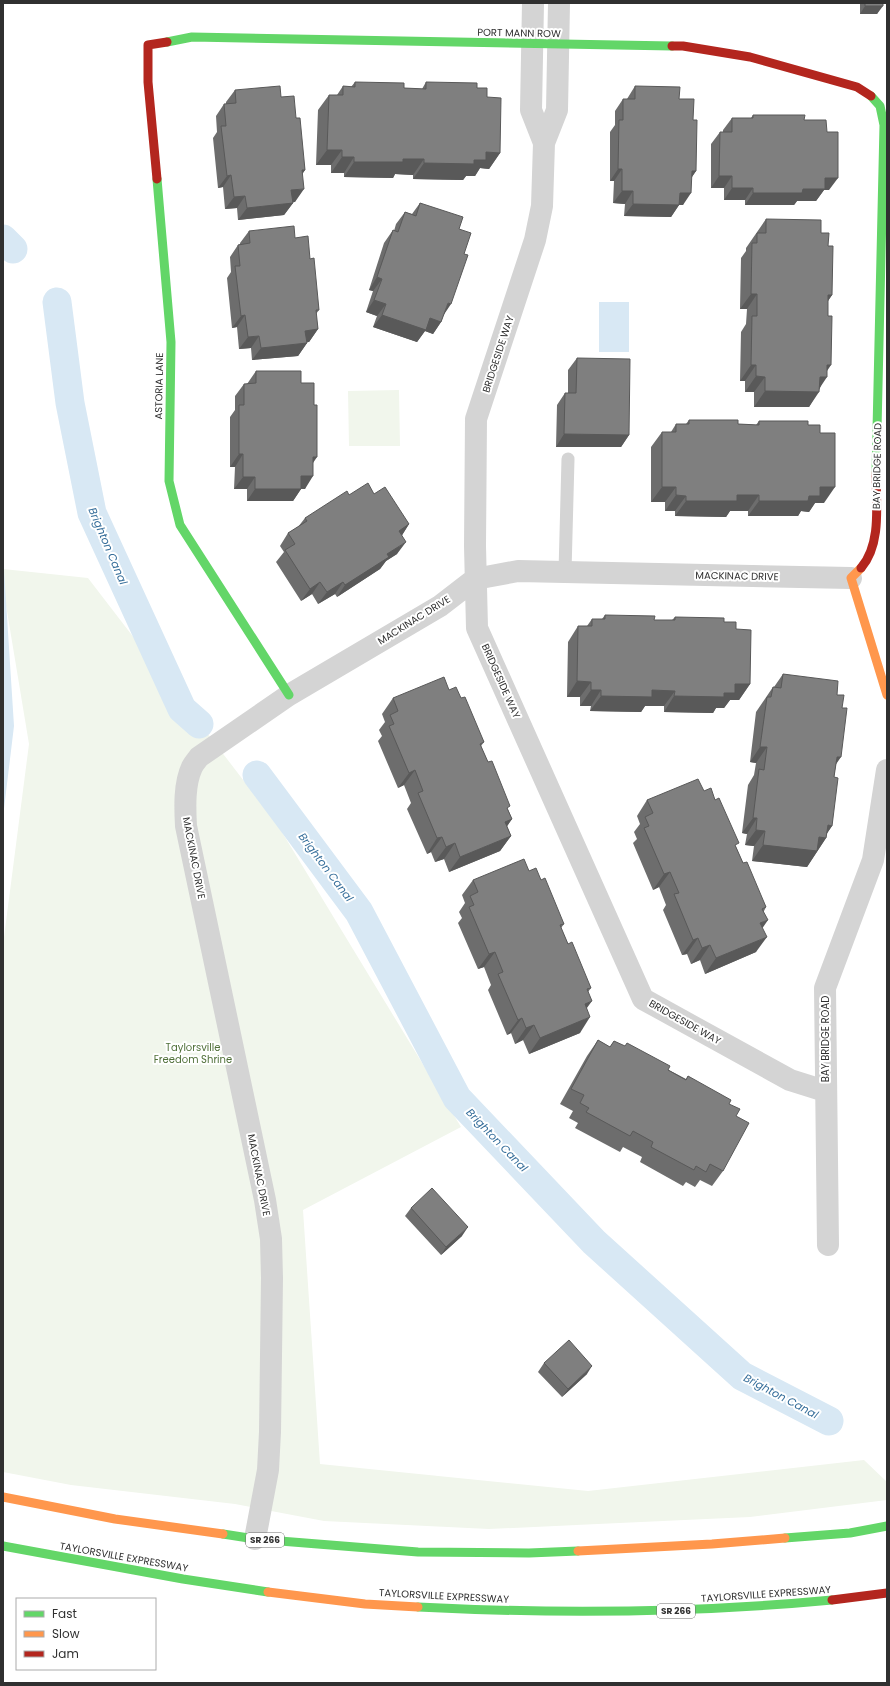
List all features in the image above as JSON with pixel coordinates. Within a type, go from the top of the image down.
[{"type":"street","name":"BRIDGESIDE WAY","points":[[533,3],[531,110],[544,143]]},
{"type":"street","name":"BRIDGESIDE WAY","points":[[559,3],[557,110],[544,143],[540,223],[476,419],[475,579],[477,628],[643,999],[790,1080],[825,1091]]},
{"type":"street","name":"PORT MANN ROW","points":[[148,45],[192,37],[683,46],[750,57],[857,87],[871,94],[880,105]]},
{"type":"street","name":"ASTORIA LANE","points":[[148,45],[148,82],[171,342],[169,481],[180,525],[289,695]]},
{"type":"street","name":"BAY BRIDGE ROAD","points":[[852,578],[868,561],[872,552],[875,537],[884,125],[880,105]]},
{"type":"street","name":"MACKINAC DRIVE","points":[[255,1539],[268,1470],[272,1278],[271,1239],[266,1200],[186,826],[185,809],[188,783],[192,767],[199,757],[289,695],[440,606],[475,579],[518,571],[852,578]]},
{"type":"street","points":[[852,578],[887,695]]},
{"type":"street","name":"BAY BRIDGE ROAD","points":[[828,1245],[825,1091],[825,988],[874,860],[887,770]]},
{"type":"street","name":"SR 266","points":[[3,1497],[115,1519],[255,1539],[418,1552],[529,1553],[712,1544],[850,1533],[887,1526]]},
{"type":"street","name":"TAYLORSVILLE EXPRESSWAY","points":[[3,1546],[264,1591],[366,1604],[568,1612],[705,1610],[770,1606],[887,1593]]},
{"type":"lane","points":[[565,572],[568,459]]},
{"type":"green space","points":[[399,390],[400,446],[349,446],[348,391]]},
{"type":"green space","name":"Taylorsville Freedom Shrine","points":[[3,569],[88,578],[277,824],[461,1127],[303,1210],[320,1464],[588,1491],[864,1460],[887,1482],[887,1500],[750,1517],[489,1529],[324,1521],[235,1504],[71,1485],[3,1472],[3,945],[29,744],[3,587]]},
{"type":"water","points":[[599,302],[629,302],[629,352],[599,352]]},
{"type":"water","points":[[3,554],[14,726],[3,817]]},
{"type":"building","points":[[865,3],[883,3],[883,6],[865,6]]},
{"type":"building","points":[[355,82],[404,83],[404,88],[426,89],[426,82],[477,83],[477,88],[487,88],[487,97],[501,98],[500,153],[486,152],[486,160],[474,160],[474,164],[424,163],[424,159],[403,159],[403,162],[354,162],[354,157],[342,157],[342,150],[327,150],[329,95],[343,95],[343,86],[355,87]]},
{"type":"building","points":[[280,86],[281,97],[294,96],[296,118],[300,118],[305,170],[302,170],[304,189],[291,190],[293,203],[247,208],[245,196],[234,197],[231,175],[227,176],[221,126],[226,126],[224,104],[236,103],[235,90]]},
{"type":"building","points":[[635,86],[680,87],[679,99],[694,99],[693,120],[697,120],[696,171],[692,171],[691,193],[680,193],[679,205],[633,204],[633,191],[622,191],[622,169],[618,169],[619,120],[623,120],[623,99],[635,99]]},
{"type":"building","points":[[753,115],[805,115],[804,120],[826,120],[827,132],[838,132],[838,178],[825,178],[825,189],[803,189],[802,193],[753,193],[753,188],[732,188],[732,176],[719,176],[720,132],[732,132],[732,118],[753,118]]},
{"type":"building","points":[[420,203],[463,217],[459,229],[471,233],[464,254],[468,255],[451,304],[448,303],[441,322],[430,318],[426,330],[382,315],[386,304],[374,300],[382,279],[377,277],[393,230],[398,232],[405,212],[416,216]]},
{"type":"building","points":[[766,219],[821,220],[821,233],[829,233],[828,246],[833,246],[832,295],[828,295],[828,316],[832,316],[831,365],[827,365],[827,377],[820,377],[819,392],[765,391],[765,377],[756,376],[756,365],[751,365],[752,316],[757,316],[757,294],[751,294],[752,243],[757,243],[757,233],[766,233]]},
{"type":"building","points":[[294,226],[295,238],[308,236],[310,259],[314,258],[319,310],[316,310],[318,329],[305,331],[307,343],[261,348],[259,336],[248,337],[245,315],[241,316],[235,266],[240,266],[238,245],[250,243],[249,231]]},
{"type":"building","points":[[577,358],[630,359],[629,435],[564,434],[565,393],[576,393]]},
{"type":"building","points":[[256,371],[301,371],[301,383],[314,383],[314,405],[317,405],[317,457],[313,457],[313,476],[301,476],[301,489],[255,489],[255,477],[243,477],[243,454],[239,454],[239,405],[244,405],[244,384],[256,383]]},
{"type":"building","points":[[689,420],[738,420],[738,424],[759,425],[759,421],[808,421],[808,425],[820,425],[820,433],[835,433],[835,487],[820,487],[820,496],[809,496],[808,501],[759,501],[759,495],[737,495],[737,501],[686,501],[686,496],[676,495],[676,487],[662,487],[662,432],[676,432],[676,424],[689,424]]},
{"type":"building","points":[[368,483],[374,494],[385,487],[409,524],[399,531],[406,542],[387,554],[389,557],[345,585],[343,582],[327,592],[320,582],[310,589],[285,550],[295,544],[288,533],[307,521],[305,518],[347,491],[349,495]]},
{"type":"building","points":[[605,615],[655,616],[654,620],[675,620],[675,617],[724,618],[724,622],[736,622],[736,629],[751,630],[750,684],[735,684],[735,693],[724,693],[724,697],[674,696],[675,691],[652,690],[652,697],[601,696],[601,690],[591,690],[591,682],[577,681],[578,626],[592,626],[592,619],[605,619]]},
{"type":"building","points":[[783,674],[838,681],[837,695],[844,695],[842,708],[847,708],[841,757],[837,757],[834,777],[838,778],[832,826],[828,825],[826,838],[819,837],[817,851],[763,845],[765,831],[756,830],[757,818],[753,818],[759,769],[764,770],[767,747],[760,747],[767,697],[771,697],[773,687],[781,688]]},
{"type":"building","points":[[444,677],[449,690],[456,687],[461,698],[465,697],[484,742],[480,744],[488,762],[492,761],[510,806],[507,808],[512,819],[505,822],[511,836],[460,857],[455,843],[446,847],[442,837],[437,838],[418,793],[423,791],[415,770],[409,773],[389,726],[394,724],[390,715],[398,711],[393,698]]},
{"type":"building","points":[[698,779],[704,791],[711,788],[715,800],[719,798],[739,843],[735,845],[743,863],[747,862],[766,907],[762,909],[768,920],[760,923],[767,937],[716,958],[710,945],[702,948],[698,938],[693,940],[674,894],[679,893],[670,872],[664,874],[644,828],[649,826],[645,817],[653,813],[647,800]]},
{"type":"building","points":[[524,859],[529,871],[536,868],[541,880],[545,878],[564,924],[560,925],[568,944],[572,942],[591,988],[587,989],[592,1001],[585,1004],[590,1017],[540,1038],[534,1025],[526,1028],[522,1018],[518,1020],[498,974],[503,972],[495,952],[489,954],[469,907],[474,905],[470,896],[478,892],[473,880]]},
{"type":"building","points":[[598,1040],[610,1047],[614,1041],[625,1046],[627,1043],[670,1066],[668,1070],[686,1080],[688,1076],[731,1100],[729,1104],[740,1109],[736,1116],[749,1123],[723,1171],[710,1164],[706,1172],[696,1166],[694,1170],[651,1147],[653,1142],[633,1131],[630,1136],[586,1112],[589,1108],[580,1103],[584,1095],[571,1089]]},
{"type":"building","points":[[432,1188],[468,1227],[446,1247],[411,1208]]},
{"type":"building","points":[[569,1340],[592,1366],[568,1389],[544,1363]]},
{"type":"waterway","name":"Brighton Canal","points":[[3,239],[13,249]]},
{"type":"waterway","name":"Brighton Canal","points":[[57,302],[70,403],[92,513],[182,709],[199,724]]},
{"type":"waterway","name":"Brighton Canal","points":[[257,775],[359,912],[457,1098],[594,1242],[742,1376],[829,1421]]},
{"type":"traffic: fast","points":[[167,42],[192,37],[672,46]]},
{"type":"traffic: fast","points":[[871,96],[880,106],[884,125],[876,473]]},
{"type":"traffic: fast","points":[[157,179],[171,342],[169,481],[180,525],[289,695]]},
{"type":"traffic: fast","points":[[785,1538],[850,1533],[887,1526]]},
{"type":"traffic: fast","points":[[223,1534],[255,1539],[418,1552],[529,1553],[578,1551]]},
{"type":"traffic: fast","points":[[3,1546],[183,1579],[268,1592]]},
{"type":"traffic: fast","points":[[418,1607],[522,1611],[625,1611],[728,1608],[832,1600]]},
{"type":"traffic: slow","points":[[861,568],[851,578],[887,695]]},
{"type":"traffic: slow","points":[[3,1497],[115,1519],[223,1534]]},
{"type":"traffic: slow","points":[[578,1551],[712,1544],[785,1538]]},
{"type":"traffic: slow","points":[[268,1592],[365,1604],[418,1607]]},
{"type":"traffic: jam","points":[[157,179],[148,82],[148,45],[167,42]]},
{"type":"traffic: jam","points":[[672,46],[683,46],[750,57],[857,87],[871,96]]},
{"type":"traffic: jam","points":[[861,568],[868,558],[875,535],[877,510],[876,473]]},
{"type":"traffic: jam","points":[[832,1600],[887,1593]]}]
